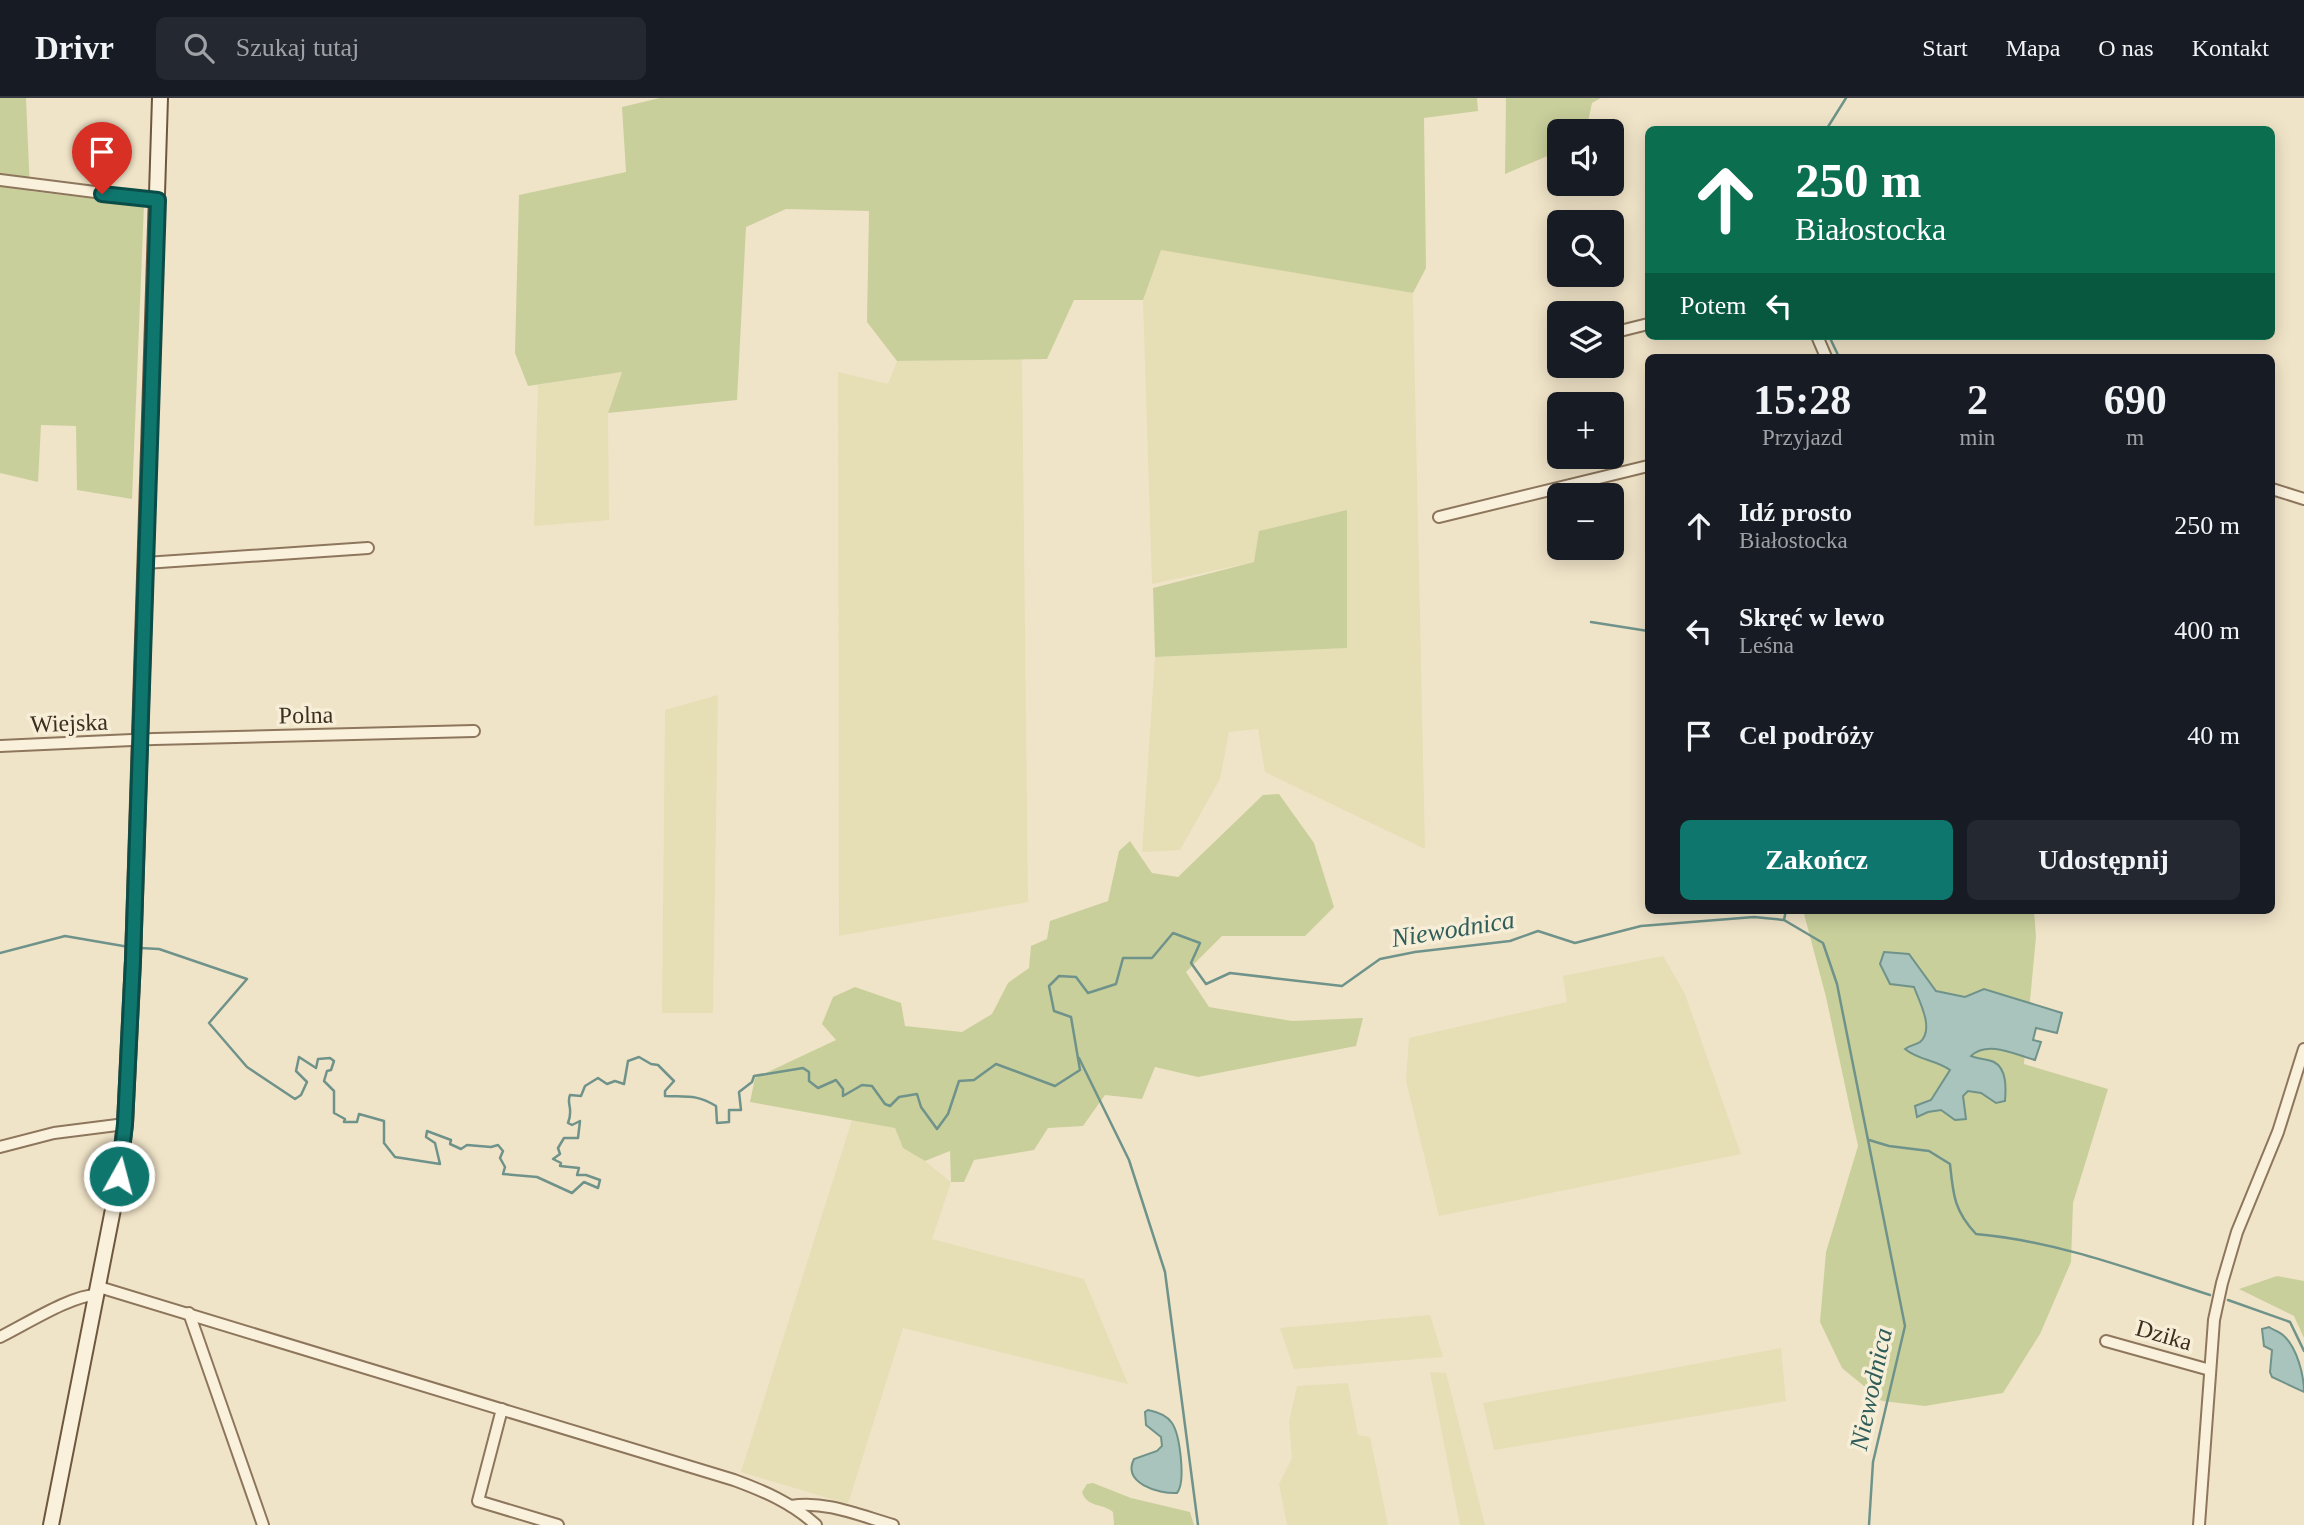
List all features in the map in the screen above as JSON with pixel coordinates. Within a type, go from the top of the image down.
[{"type":"street","points":[[51,1525],[116,1194],[125,1124],[134,935],[160,98]]},
{"type":"street","points":[[0,180],[158,200]]},
{"type":"street","points":[[1624,330],[1645,325]]},
{"type":"street","points":[[1439,517],[1645,467]]},
{"type":"street","points":[[2275,490],[2304,499]]},
{"type":"street","points":[[145,563],[368,548]]},
{"type":"street","name":"Polna","points":[[140,741],[474,732]]},
{"type":"street","name":"Wiejska","points":[[0,746],[140,741]]},
{"type":"street","points":[[2199,1525],[2214,1320],[2237,1232],[2278,1132],[2304,1049]]},
{"type":"street","points":[[0,1147],[54,1133],[125,1124]]},
{"type":"street","points":[[0,1338],[55,1309],[98,1291],[189,1313],[734,1480],[767,1492],[816,1525]]},
{"type":"street","points":[[189,1313],[263,1525]]},
{"type":"street","name":"Dzika","points":[[2106,1341],[2210,1370]]},
{"type":"street","points":[[502,1409],[478,1501],[558,1525]]},
{"type":"street","points":[[791,1506],[804,1503],[822,1505],[893,1525]]},
{"type":"shaded area","points":[[1161,249],[1413,293],[1425,849],[1265,772],[1258,729],[1229,732],[1220,779],[1180,850],[1142,852],[1155,657],[1347,648],[1347,510],[1254,562],[1152,584],[1143,300]]},
{"type":"shaded area","points":[[1022,359],[1028,902],[839,936],[838,372],[888,384],[897,361]]},
{"type":"shaded area","points":[[622,372],[608,413],[609,520],[534,526],[538,385]]},
{"type":"shaded area","points":[[718,695],[713,1013],[662,1013],[665,710]]},
{"type":"shaded area","points":[[1663,956],[1685,994],[1741,1154],[1439,1216],[1406,1081],[1409,1038],[1567,1002],[1563,976]]},
{"type":"shaded area","points":[[852,1120],[895,1128],[903,1148],[925,1161],[951,1182],[932,1239],[1084,1279],[1128,1384],[903,1328],[848,1504],[741,1472]]},
{"type":"shaded area","points":[[1430,1315],[1443,1357],[1294,1369],[1280,1328]]},
{"type":"shaded area","points":[[1781,1348],[1786,1401],[1494,1450],[1483,1403]]},
{"type":"shaded area","points":[[1430,1372],[1446,1373],[1485,1525],[1460,1525]]},
{"type":"shaded area","points":[[1348,1383],[1358,1435],[1370,1437],[1388,1525],[1287,1525],[1279,1484],[1292,1458],[1289,1422],[1297,1386]]},
{"type":"green space","points":[[0,98],[26,98],[30,191],[144,205],[132,499],[77,490],[76,426],[41,425],[38,482],[0,473]]},
{"type":"green space","points":[[660,98],[1477,98],[1478,111],[1424,118],[1426,268],[1413,293],[1161,250],[1143,300],[1074,300],[1047,359],[897,361],[867,322],[869,211],[786,209],[746,227],[737,400],[608,413],[622,372],[528,386],[515,353],[519,195],[626,172],[622,107]]},
{"type":"green space","points":[[1506,98],[1601,98],[1592,103],[1589,119],[1547,119],[1547,156],[1505,174]]},
{"type":"green space","points":[[1347,510],[1347,648],[1155,657],[1153,588],[1254,562],[1259,531]]},
{"type":"green space","points":[[1279,794],[1314,843],[1334,907],[1305,936],[1222,936],[1186,972],[1209,1007],[1292,1021],[1363,1018],[1356,1046],[1198,1077],[1155,1067],[1142,1099],[1105,1095],[1083,1126],[1048,1128],[1034,1150],[974,1160],[964,1182],[951,1182],[950,1151],[925,1161],[903,1148],[895,1128],[750,1102],[755,1078],[836,1040],[822,1024],[833,997],[855,987],[901,1003],[905,1026],[962,1032],[992,1014],[1008,983],[1029,968],[1031,946],[1047,939],[1050,921],[1108,901],[1119,851],[1130,841],[1152,873],[1178,877],[1263,795]]},
{"type":"green space","points":[[1804,914],[2034,914],[2036,937],[2024,1064],[2108,1089],[2073,1203],[2071,1262],[2040,1334],[2003,1393],[1925,1406],[1882,1401],[1842,1368],[1820,1322],[1826,1252],[1858,1146],[1826,997]]},
{"type":"green space","points":[[2277,1276],[2304,1281],[2304,1338],[2294,1316],[2239,1289]]},
{"type":"green space","points":[[1093,1483],[1131,1498],[1190,1512],[1194,1525],[1114,1525],[1113,1512],[1091,1503],[1084,1497],[1082,1492],[1087,1484]]},
{"type":"water","points":[[1884,952],[1909,954],[1936,991],[1965,997],[1984,989],[2062,1013],[2057,1033],[2036,1028],[2033,1040],[2041,1042],[2035,1060],[1994,1049],[1978,1051],[1971,1056],[1998,1065],[2005,1079],[2005,1101],[1996,1103],[1981,1093],[1968,1091],[1963,1096],[1966,1119],[1955,1120],[1941,1110],[1917,1117],[1915,1106],[1931,1100],[1950,1070],[1905,1049],[1920,1042],[1926,1030],[1926,1023],[1914,987],[1890,984],[1880,964]]},
{"type":"water","points":[[2269,1327],[2282,1335],[2293,1347],[2303,1378],[2304,1392],[2272,1377],[2272,1350],[2264,1346],[2262,1329]]},
{"type":"water","points":[[1148,1410],[1165,1416],[1175,1429],[1181,1469],[1177,1493],[1152,1489],[1137,1481],[1133,1475],[1134,1459],[1157,1451],[1162,1446],[1161,1437],[1146,1425],[1145,1412]]},
{"type":"waterway","points":[[1828,126],[1846,98]]},
{"type":"waterway","points":[[1831,340],[1838,354]]},
{"type":"waterway","points":[[1591,622],[1645,631]]},
{"type":"waterway","points":[[1784,920],[1785,914]]},
{"type":"waterway","name":"Niewodnica","points":[[140,948],[159,949],[247,979],[209,1023],[247,1067],[295,1099],[301,1095],[307,1082],[296,1071],[299,1057],[316,1068],[318,1059],[330,1058],[334,1061],[324,1081],[334,1091],[334,1113],[345,1119],[344,1122],[357,1122],[359,1114],[384,1121],[384,1143],[395,1157],[440,1164],[435,1143],[426,1137],[427,1131],[451,1140],[450,1144],[461,1149],[467,1145],[498,1145],[503,1151],[500,1158],[505,1167],[503,1174],[537,1177],[572,1193],[584,1182],[598,1188],[600,1180],[577,1175],[579,1168],[560,1166],[561,1163],[553,1159],[560,1154],[558,1148],[564,1138],[578,1138],[580,1121],[572,1125],[568,1123],[570,1095],[581,1096],[585,1086],[598,1078],[607,1084],[615,1081],[624,1084],[628,1061],[639,1057],[658,1065],[674,1081],[665,1091],[665,1096],[691,1097],[709,1102],[716,1106],[717,1123],[729,1122],[729,1110],[741,1110],[739,1092],[752,1082],[754,1076],[803,1068],[809,1072],[809,1081],[818,1088],[836,1080],[843,1089],[843,1096],[862,1085],[872,1086],[885,1104],[890,1106],[899,1097],[917,1094],[921,1107],[937,1129],[948,1114],[959,1081],[974,1080],[996,1064],[1055,1086],[1080,1070],[1071,1017],[1054,1011],[1049,986],[1059,976],[1076,977],[1088,993],[1116,984],[1123,958],[1152,958],[1173,933],[1200,943],[1191,963],[1206,984],[1230,973],[1342,986],[1380,959],[1415,952],[1510,941],[1538,931],[1575,943],[1641,926],[1754,917],[1784,920],[1823,943],[1837,984],[1905,1326],[1873,1462],[1869,1525]]},
{"type":"waterway","name":"Niewodnica","points":[[0,953],[65,936],[129,947]]},
{"type":"waterway","points":[[1079,1058],[1129,1160],[1165,1272],[1198,1525]]},
{"type":"waterway","points":[[1869,1140],[1889,1146],[1929,1151],[1950,1164],[1956,1202],[1963,1218],[1976,1234],[2065,1250],[2210,1295]]},
{"type":"waterway","points":[[2228,1300],[2290,1322],[2304,1351]]},
{"type":"route","points":[[102,194],[158,200],[133,960],[125,1124],[119,1176]]}]
